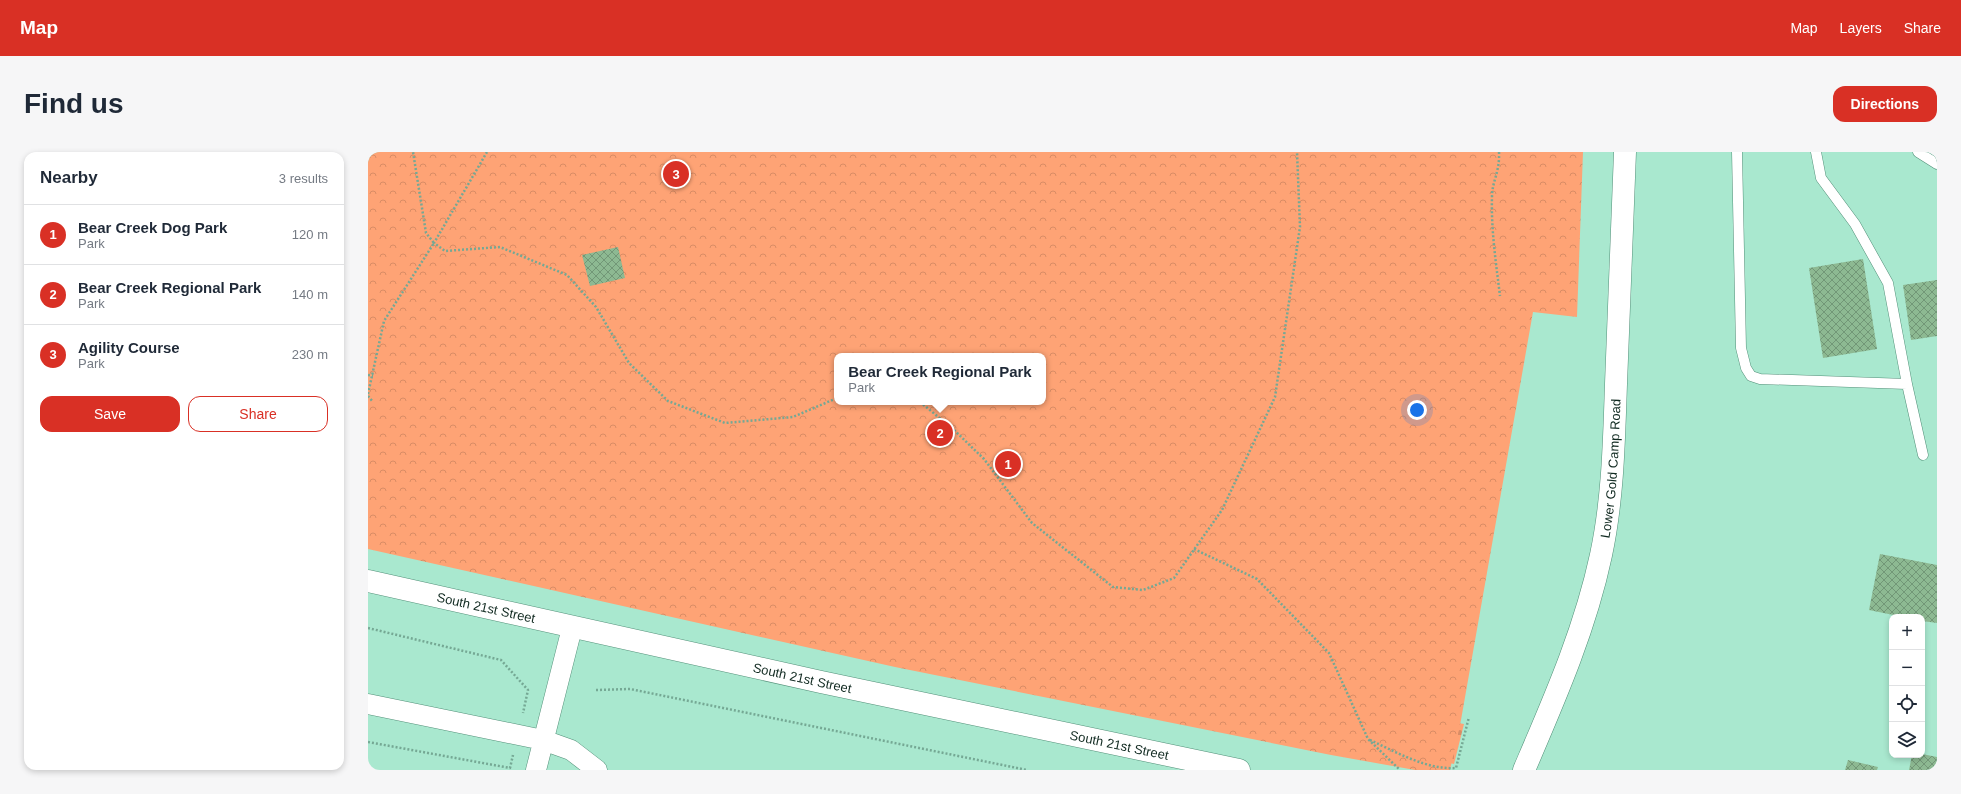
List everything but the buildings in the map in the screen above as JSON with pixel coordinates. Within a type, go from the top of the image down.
[{"type":"main road","name":"Lower Gold Camp Road","points":[[1524,770],[1563,677],[1583,621],[1601,556],[1608,517],[1613,448],[1625,152]]},
{"type":"main road","name":"South 21st Street","points":[[368,581],[572,628],[1239,770]]},
{"type":"street","points":[[536,770],[572,628]]},
{"type":"street","points":[[368,704],[543,740],[571,750],[597,770]]},
{"type":"lane","points":[[1737,152],[1741,348],[1746,368],[1750,376],[1760,379],[1907,384]]},
{"type":"lane","points":[[1816,152],[1821,178],[1838,204],[1855,224],[1888,283],[1922,455]]},
{"type":"lane","points":[[1918,152],[1937,164]]},
{"type":"path","points":[[413,152],[426,233],[434,243],[444,251],[500,247],[567,275],[596,307],[629,363],[668,401],[725,423],[793,417],[834,399]]},
{"type":"path","points":[[373,402],[368,395],[384,321],[434,243],[487,152]]},
{"type":"path","points":[[924,405],[953,429],[984,459],[1032,523],[1113,587],[1143,590],[1174,578],[1222,510],[1275,397],[1300,227],[1297,152]]},
{"type":"path","points":[[1498,152],[1500,165],[1492,195],[1492,225],[1500,296]]},
{"type":"path","points":[[368,375],[373,376]]},
{"type":"path","points":[[1194,549],[1257,579],[1329,653],[1368,739],[1400,770]]},
{"type":"path","points":[[596,690],[630,689],[1027,770]]},
{"type":"path","points":[[1368,739],[1417,762],[1443,770],[1456,768],[1469,717]]},
{"type":"green space","points":[[368,152],[1583,152],[1577,317],[1533,312],[1461,720],[1450,770],[1415,770],[1331,755],[895,667],[368,549]]},
{"type":"green space","points":[[1442,720],[1464,724],[1454,764],[1433,759]]},
{"type":"place","name":"Agility Course","points":[[676,174]]},
{"type":"place","name":"Bear Creek Regional Park","points":[[940,433]]},
{"type":"place","name":"Bear Creek Dog Park","points":[[1008,464]]}]
